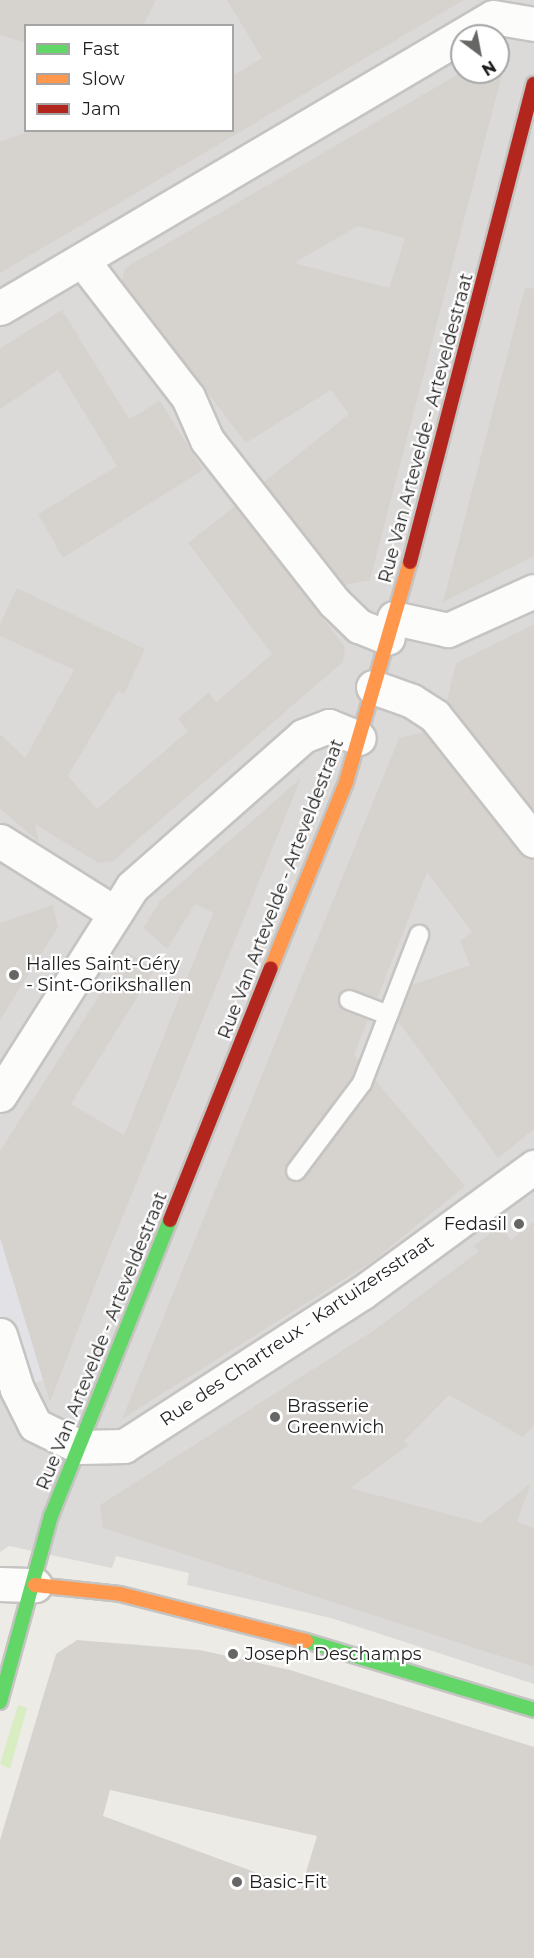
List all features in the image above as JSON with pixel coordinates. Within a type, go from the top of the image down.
[{"type":"street","points":[[0,308],[82,261],[492,8],[534,24]]},
{"type":"street","name":"Rue Van Artevelde - Arteveldestraat","points":[[0,1702],[35,1585],[51,1516],[346,782],[391,628],[534,84]]},
{"type":"street","points":[[82,261],[188,397],[220,459],[334,602],[359,626],[448,630],[534,591]]},
{"type":"street","points":[[373,687],[412,701],[435,716],[534,841]]},
{"type":"street","points":[[0,1095],[132,886],[303,736],[329,726],[359,738]]},
{"type":"street","points":[[0,841],[115,913]]},
{"type":"street","name":"Rue des Chartreux - Kartuizersstraat","points":[[80,1447],[124,1446],[363,1292],[534,1167]]},
{"type":"street","points":[[0,1335],[16,1389],[35,1425],[80,1447]]},
{"type":"street","points":[[0,1584],[112,1592],[357,1654],[534,1710]]},
{"type":"lane","points":[[296,1171],[362,1083],[419,935]]},
{"type":"lane","points":[[349,1000],[388,1015]]},
{"type":"shaded area","points":[[0,0],[534,0],[534,1684],[331,1618],[187,1585],[189,1573],[116,1556],[112,1568],[9,1546],[0,1552]]},
{"type":"shaded area","points":[[0,1234],[43,1380],[0,1395]]},
{"type":"green space","points":[[18,1705],[27,1708],[10,1769],[0,1764]]},
{"type":"building","points":[[0,0],[156,0],[144,24],[24,24],[24,42],[0,35]]},
{"type":"building","points":[[227,0],[464,0],[0,273],[0,142],[27,132],[234,132],[234,75],[262,58]]},
{"type":"building","points":[[450,79],[450,84],[500,84],[370,580],[345,585],[264,482],[349,414],[331,390],[246,443],[122,281],[125,268]],"holes":[[[358,226],[405,238],[389,288],[294,263]]]},
{"type":"building","points":[[525,287],[534,289],[534,556],[443,602]]},
{"type":"building","points":[[62,310],[129,419],[160,401],[203,470],[63,558],[38,514],[117,466],[58,370],[0,409],[0,348]]},
{"type":"building","points":[[235,506],[345,647],[343,662],[113,861],[98,863],[35,824],[39,842],[0,809],[0,734],[25,758],[74,670],[0,636],[0,624],[17,588],[145,649],[124,694],[118,691],[68,776],[97,809],[188,731],[178,719],[209,692],[216,702],[272,654],[188,543]]},
{"type":"building","points":[[534,624],[534,811],[447,700],[456,663]]},
{"type":"building","points":[[424,732],[519,853],[534,859],[534,1129],[498,1158],[398,1021],[412,985],[470,965],[460,941],[472,932],[427,872],[377,999],[348,989],[339,995],[341,1007],[368,1019],[354,1055],[359,1060],[352,1077],[285,1170],[290,1180],[305,1178],[375,1080],[465,1186],[373,1261],[122,1419],[399,738]]},
{"type":"building","points":[[301,778],[103,1265],[50,1402],[0,1238],[0,1151],[127,952],[155,969],[71,1104],[124,1135],[213,913],[195,904],[167,949],[143,928],[160,901]]},
{"type":"building","name":"Halles Saint-Géry - Sint-Gorikshallen","points":[[53,905],[58,927],[0,1020],[0,923]]},
{"type":"building","points":[[534,1221],[534,1426],[523,1437],[449,1395],[404,1441],[409,1445],[350,1488],[481,1523],[531,1483],[517,1522],[534,1528],[534,1667],[103,1528],[100,1505],[373,1331],[479,1251],[473,1246],[500,1227],[511,1240]]},
{"type":"building","points":[[77,1640],[200,1650],[290,1670],[534,1747],[534,1958],[0,1958],[0,1840],[56,1654]],"holes":[[[110,1790],[317,1836],[301,1889],[103,1816]]]},
{"type":"traffic: fast","points":[[0,1702],[51,1516],[170,1220]]},
{"type":"traffic: fast","points":[[306,1641],[534,1710]]},
{"type":"traffic: slow","points":[[271,968],[346,782],[410,562]]},
{"type":"traffic: slow","points":[[35,1585],[120,1594],[306,1641]]},
{"type":"traffic: jam","points":[[410,562],[534,84]]},
{"type":"traffic: jam","points":[[170,1220],[271,968]]},
{"type":"place","name":"Halles Saint-Géry - Sint-Gorikshallen","points":[[14,975]]},
{"type":"place","name":"Fedasil","points":[[519,1224]]},
{"type":"place","name":"Brasserie Greenwich","points":[[275,1417]]},
{"type":"place","name":"Joseph Deschamps","points":[[233,1654]]},
{"type":"place","name":"Basic-Fit","points":[[237,1882]]}]
